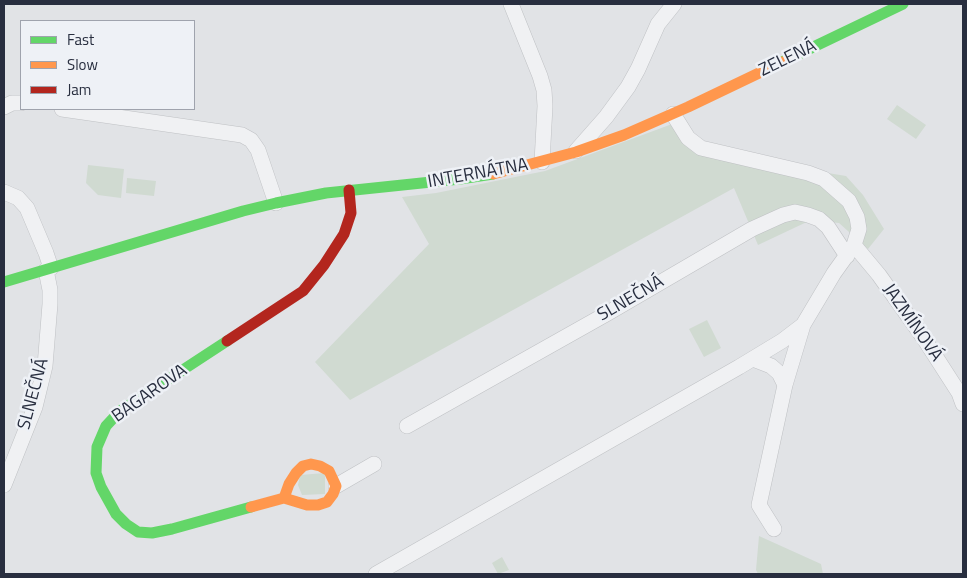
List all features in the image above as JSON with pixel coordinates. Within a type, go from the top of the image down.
[{"type":"street","points":[[511,4],[544,90],[542,162]]},
{"type":"street","points":[[576,152],[606,117],[628,87],[658,24],[674,4]]},
{"type":"street","name":"ZELENÁ","points":[[673,114],[902,4]]},
{"type":"street","points":[[4,107],[12,103],[20,103]]},
{"type":"street","points":[[69,110],[242,135],[251,140],[258,150],[276,203]]},
{"type":"street","points":[[673,114],[688,138],[701,148],[808,173],[824,179],[840,192],[854,209],[857,217],[859,229],[850,250],[803,325],[784,385],[759,505],[774,530]]},
{"type":"street","name":"INTERNÁTNA","points":[[4,282],[242,211],[276,203],[326,193],[460,180],[499,173],[576,152],[624,135],[673,114]]},
{"type":"street","name":"BAGAROVA","points":[[284,498],[172,529],[152,533],[138,532],[116,514],[101,487],[96,473],[97,447],[106,426],[120,411],[303,291],[324,265],[344,234],[351,213],[349,190]]},
{"type":"street","points":[[4,192],[18,198],[27,208],[46,253],[48,269]]},
{"type":"street","name":"SLNEČNÁ","points":[[407,426],[608,313],[752,229],[783,215],[795,212],[819,220],[850,250]]},
{"type":"street","name":"JAZMÍNOVÁ","points":[[850,250],[878,275],[959,392],[963,404]]},
{"type":"street","name":"SLNEČNÁ","points":[[4,485],[35,407],[45,366],[50,304],[48,269]]},
{"type":"street","points":[[376,574],[753,359],[803,325]]},
{"type":"street","points":[[753,359],[771,366],[780,373],[784,385]]},
{"type":"street","points":[[336,486],[329,471],[311,464],[303,466],[296,473],[289,484],[284,498],[307,505],[318,505],[327,502],[336,486],[374,464]]},
{"type":"shaded area","points":[[897,105],[926,125],[916,139],[887,119]]},
{"type":"shaded area","points":[[683,120],[712,154],[846,176],[863,195],[884,229],[868,249],[839,223],[811,220],[758,245],[734,188],[350,400],[315,362],[429,244],[402,197],[436,193],[545,171]]},
{"type":"shaded area","points":[[88,165],[124,169],[121,198],[98,195],[86,183]]},
{"type":"shaded area","points":[[127,178],[156,181],[154,196],[126,193]]},
{"type":"shaded area","points":[[707,320],[721,348],[704,357],[689,329]]},
{"type":"shaded area","points":[[325,473],[325,494],[302,495],[298,485],[300,475]]},
{"type":"shaded area","points":[[759,536],[821,564],[823,574],[758,574],[756,570]]},
{"type":"shaded area","points":[[502,557],[509,570],[498,574],[492,563]]},
{"type":"traffic: fast","points":[[782,62],[903,4]]},
{"type":"traffic: fast","points":[[4,282],[243,211],[276,203],[326,193],[493,174]]},
{"type":"traffic: fast","points":[[227,341],[120,411],[106,426],[97,447],[96,473],[101,487],[116,514],[138,532],[152,533],[172,529],[251,507]]},
{"type":"traffic: slow","points":[[493,174],[576,152],[624,135],[782,62]]},
{"type":"traffic: slow","points":[[251,507],[284,498],[307,505],[318,505],[327,502],[336,486],[329,471],[311,464],[303,466],[296,473],[289,484],[284,498]]},
{"type":"traffic: jam","points":[[227,341],[303,291],[324,265],[344,234],[351,213],[349,190]]}]
